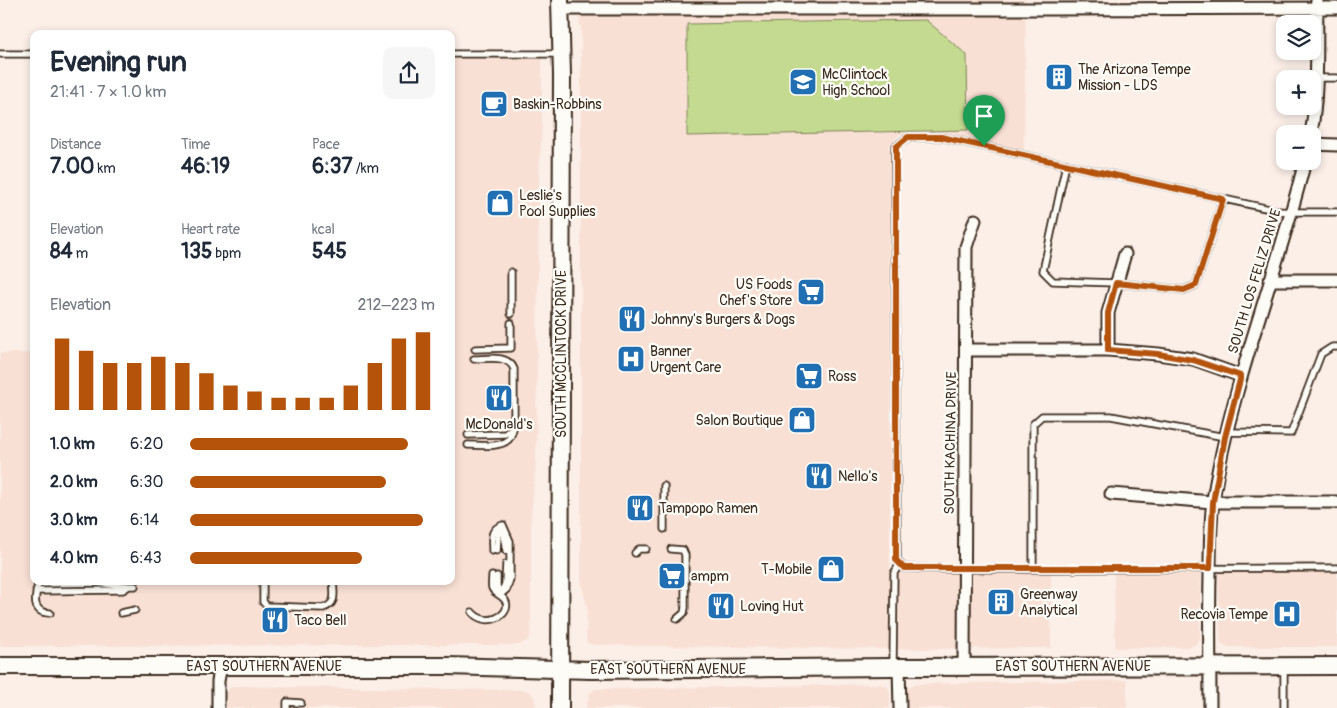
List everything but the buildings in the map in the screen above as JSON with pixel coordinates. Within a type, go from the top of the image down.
[{"type":"main road","name":"SOUTH MCCLINTOCK DRIVE","points":[[560,4],[562,54],[560,708]]},
{"type":"main road","name":"EAST SOUTHERN AVENUE","points":[[0,666],[448,666],[591,670],[964,666],[1337,666]]},
{"type":"street","points":[[560,4],[1050,9],[1317,4],[1337,8]]},
{"type":"street","points":[[1317,4],[1317,70]]},
{"type":"street","points":[[1321,144],[1337,145]]},
{"type":"street","name":"SOUTH LOS FELIZ DRIVE","points":[[1210,708],[1210,568],[1213,502],[1225,434],[1292,212],[1303,170]]},
{"type":"street","name":"SOUTH KACHINA DRIVE","points":[[964,666],[966,247],[975,220]]},
{"type":"street","points":[[1108,350],[1108,313],[1125,254]]},
{"type":"street","points":[[1270,280],[1337,280]]},
{"type":"street","points":[[966,350],[1108,350],[1158,354],[1193,360],[1241,376]]},
{"type":"street","points":[[1111,494],[1213,502],[1337,502]]},
{"type":"street","points":[[218,708],[218,681],[221,666]]},
{"type":"street","points":[[896,667],[900,708]]},
{"type":"lane","points":[[0,54],[30,54]]},
{"type":"lane","points":[[455,54],[562,54]]},
{"type":"lane","points":[[1321,78],[1337,78]]},
{"type":"lane","points":[[1337,212],[1292,212],[1223,199],[941,137],[908,137],[896,147],[896,560],[904,568],[1337,568]]},
{"type":"lane","points":[[1066,164],[1043,271],[1053,281],[1116,283],[1184,290],[1196,285],[1223,199]]},
{"type":"lane","points":[[511,272],[511,314]]},
{"type":"lane","points":[[475,349],[511,348],[511,323]]},
{"type":"lane","points":[[1033,569],[1032,424],[1042,416],[1111,416],[1225,434],[1291,432],[1321,354],[1332,347],[1337,347]]},
{"type":"lane","points":[[468,445],[489,445],[504,442],[510,438],[514,429],[514,369],[506,360],[474,359]]},
{"type":"lane","points":[[468,435],[505,434],[509,432],[514,424]]},
{"type":"lane","points":[[664,486],[664,529]]},
{"type":"lane","points":[[495,551],[493,531],[497,526],[503,524]]},
{"type":"lane","points":[[503,524],[506,552]]},
{"type":"lane","points":[[500,595],[507,590],[510,580],[510,541],[503,524]]},
{"type":"lane","points":[[635,553],[646,549]]},
{"type":"lane","points":[[671,549],[681,549],[685,552],[685,608],[684,613],[677,619]]},
{"type":"lane","points":[[500,595],[505,584],[506,564]]},
{"type":"lane","points":[[896,667],[894,573],[900,564]]},
{"type":"lane","points":[[472,612],[475,616],[489,620],[498,617],[505,611],[506,602],[492,588],[494,576]]},
{"type":"lane","points":[[38,585],[35,604],[38,609],[50,613]]},
{"type":"lane","points":[[36,591],[123,590],[132,586],[122,585]]},
{"type":"lane","points":[[263,585],[263,602],[267,606],[323,608],[330,606],[333,601],[334,585]]},
{"type":"lane","points":[[121,613],[135,610]]},
{"type":"lane","points":[[1284,666],[1284,708]]},
{"type":"lane","points":[[287,708],[287,702],[301,703]]},
{"type":"shaded area","points":[[576,0],[1026,0],[1024,151],[942,133],[900,134],[888,147],[891,151],[890,649],[594,645],[587,643],[587,608],[581,580],[581,30]]},
{"type":"shaded area","points":[[455,54],[542,54],[536,464],[531,516],[531,629],[527,641],[519,645],[0,646],[0,353],[30,353],[30,585],[455,585]]},
{"type":"shaded area","points":[[900,564],[904,568],[1051,568],[1051,648],[893,649],[894,573]]},
{"type":"shaded area","points":[[1114,568],[1200,568],[1200,639],[1196,644],[1190,647],[1115,648]]},
{"type":"shaded area","points":[[1218,568],[1337,568],[1337,647],[1226,647],[1221,643],[1220,638]]},
{"type":"shaded area","points":[[1127,680],[1127,708],[906,708],[906,693],[908,688],[914,684]]},
{"type":"shaded area","points":[[880,684],[888,687],[890,708],[586,708],[590,693],[595,689]]},
{"type":"shaded area","points":[[235,686],[525,690],[531,693],[535,699],[536,708],[226,708],[227,692],[229,688]]},
{"type":"green space","points":[[926,20],[967,55],[968,130],[687,136],[687,24]]},
{"type":"place","name":"The Arizona Tempe Mission - LDS","points":[[1059,77]]},
{"type":"place","name":"McClintock High School","points":[[803,82]]},
{"type":"place","name":"Baskin-Robbins","points":[[494,104]]},
{"type":"place","name":"Leslie's Pool Supplies","points":[[500,203]]},
{"type":"place","name":"US Foods Chef's Store","points":[[811,292]]},
{"type":"place","name":"Johnny's Burgers & Dogs","points":[[632,319]]},
{"type":"place","name":"Banner Urgent Care","points":[[631,359]]},
{"type":"place","name":"Ross","points":[[809,376]]},
{"type":"place","name":"McDonald's","points":[[499,398]]},
{"type":"place","name":"Salon Boutique","points":[[802,420]]},
{"type":"place","name":"Nello's","points":[[819,476]]},
{"type":"place","name":"Tampopo Ramen","points":[[640,508]]},
{"type":"place","name":"T-Mobile","points":[[831,569]]},
{"type":"place","name":"ampm","points":[[672,576]]},
{"type":"place","name":"Greenway Analytical","points":[[1001,602]]},
{"type":"place","name":"Loving Hut","points":[[721,606]]},
{"type":"place","name":"Recovia Tempe","points":[[1287,614]]},
{"type":"place","name":"Taco Bell","points":[[275,620]]},
{"type":"route","points":[[908,137],[941,137],[984,146],[1223,199],[1196,285],[1184,290],[1116,283],[1108,313],[1108,350],[1158,354],[1193,360],[1241,376],[1225,437],[1213,502],[1210,568],[904,568],[896,560],[896,147],[908,137]]}]
